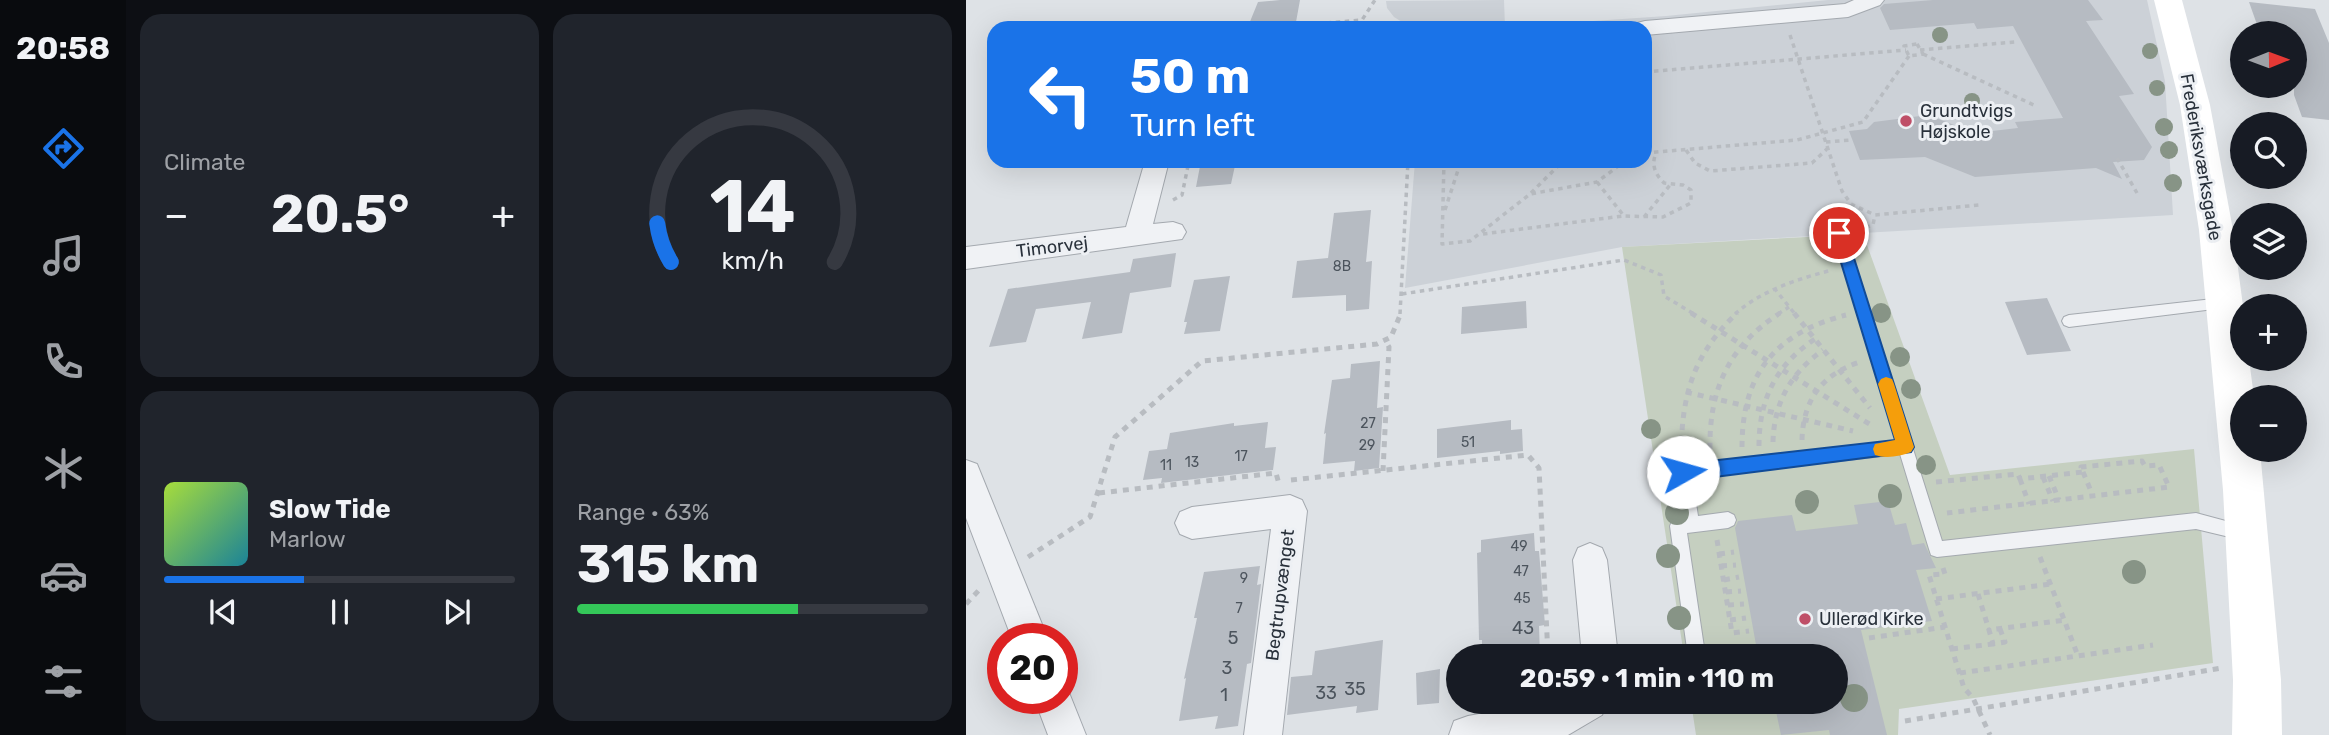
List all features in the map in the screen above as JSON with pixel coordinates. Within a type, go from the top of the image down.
[{"type":"street","points":[[1652,27],[1784,18],[1848,10],[1874,0]]},
{"type":"street","name":"Frederiksværksgade","points":[[2168,0],[2195,105],[2216,230],[2247,533],[2257,680],[2257,735]]},
{"type":"street","points":[[1137,236],[1155,168]]},
{"type":"street","name":"Timorvej","points":[[966,257],[1173,232]]},
{"type":"street","points":[[969,491],[1023,623]]},
{"type":"street","name":"Begtrupvænget","points":[[1192,523],[1278,497],[1290,511],[1264,735]]},
{"type":"street","points":[[1590,560],[1599,644]]},
{"type":"street","points":[[1059,714],[1067,735]]},
{"type":"street","points":[[1468,735],[1571,714]]},
{"type":"lane","points":[[1839,233],[1937,549],[2196,521],[2247,533]]},
{"type":"lane","points":[[2069,321],[2224,303]]},
{"type":"lane","points":[[1690,524],[1683,472],[1905,447]]},
{"type":"lane","points":[[1695,644],[1678,526],[1721,521]]},
{"type":"path","points":[[1350,21],[1362,20],[1375,0]]},
{"type":"path","points":[[1784,18],[1842,191],[1851,204],[1875,215],[1979,205]]},
{"type":"path","points":[[1652,152],[1797,140],[1863,122],[1909,56],[1922,52],[2015,42]]},
{"type":"path","points":[[1909,56],[1904,46],[1917,44],[1922,52],[2036,106]]},
{"type":"path","points":[[1652,71],[1906,50]]},
{"type":"path","points":[[1826,142],[1852,140]]},
{"type":"path","points":[[1685,149],[1695,163],[1710,171],[1812,163],[1828,148]]},
{"type":"path","points":[[1481,234],[1624,216],[1663,217],[1692,203],[1691,190],[1683,185],[1664,183],[1655,171],[1653,161],[1656,152]]},
{"type":"path","points":[[2117,158],[2137,193]]},
{"type":"path","points":[[1003,573],[1090,517],[1115,437],[1202,361],[1377,344],[1391,337],[1401,313],[1408,168]]},
{"type":"path","points":[[1444,168],[1442,244],[1470,242],[1530,194],[1556,168]]},
{"type":"path","points":[[1443,216],[1459,168]]},
{"type":"path","points":[[1530,194],[1597,182],[1616,168]]},
{"type":"path","points":[[1597,182],[1624,216]]},
{"type":"path","points":[[1644,216],[1670,185]]},
{"type":"path","points":[[1402,293],[1624,260],[1661,275],[1664,296],[1871,425]]},
{"type":"path","points":[[1683,472],[1681,435],[1686,392],[1698,361],[1718,330],[1748,303],[1774,288],[1818,273],[1850,269]]},
{"type":"path","points":[[1774,288],[1877,417]]},
{"type":"path","points":[[1712,469],[1709,420],[1721,377],[1741,344],[1761,325],[1789,307]]},
{"type":"path","points":[[1745,465],[1741,434],[1743,406],[1765,359],[1805,327],[1832,317],[1864,312]]},
{"type":"path","points":[[1768,462],[1758,434],[1761,410],[1774,376],[1798,349],[1815,339]]},
{"type":"path","points":[[1383,471],[1389,347],[1385,340]]},
{"type":"path","points":[[1768,462],[1782,394],[1807,361],[1824,350]]},
{"type":"path","points":[[1805,458],[1802,445],[1803,419],[1814,390],[1839,370],[1879,359]]},
{"type":"path","points":[[1686,392],[1854,431]]},
{"type":"path","points":[[1099,493],[1276,473],[1278,497],[1383,471],[1528,455],[1539,468],[1547,644]]},
{"type":"path","points":[[1927,516],[2169,487],[2159,465],[2145,466],[2142,461],[2081,467],[2093,496]]},
{"type":"path","points":[[2020,479],[2083,472]]},
{"type":"path","points":[[1917,484],[2018,474],[2029,504]]},
{"type":"path","points":[[2046,476],[2056,501]]},
{"type":"path","points":[[1721,521],[1719,554],[1732,633],[1749,631]]},
{"type":"path","points":[[2034,540],[2078,656]]},
{"type":"path","points":[[1937,549],[1945,574],[1929,575],[1964,688],[1978,708],[1990,735]]},
{"type":"path","points":[[1719,554],[1734,552]]},
{"type":"path","points":[[1721,566],[1736,565]]},
{"type":"path","points":[[1724,580],[1739,578]]},
{"type":"path","points":[[1936,599],[2051,584]]},
{"type":"path","points":[[1726,592],[1741,591]]},
{"type":"path","points":[[1978,594],[1993,644]]},
{"type":"path","points":[[1727,605],[1744,604]]},
{"type":"path","points":[[1730,620],[1746,618]]},
{"type":"path","points":[[1989,630],[2065,621]]},
{"type":"path","points":[[1869,638],[1945,627]]},
{"type":"path","points":[[1952,649],[2005,642],[2000,629]]},
{"type":"path","points":[[1959,673],[2152,645]]},
{"type":"path","points":[[1905,721],[2221,668],[2257,680]]},
{"type":"shaded area","name":"Grundtvigs Højskole","points":[[1504,0],[1505,21],[1401,21],[1387,8],[1386,1]]},
{"type":"shaded area","name":"Grundtvigs Højskole","points":[[1828,0],[2147,0],[2165,81],[2173,215],[1622,247],[1405,288],[1414,168],[1652,168],[1652,21],[1593,21]]},
{"type":"green space","points":[[1863,234],[1950,475],[2194,449],[2213,663],[1899,709],[1898,735],[1696,735],[1693,714],[1848,714],[1848,644],[1682,644],[1622,247]]},
{"type":"building","points":[[1300,0],[1296,21],[1250,21],[1258,2]]},
{"type":"building","points":[[1933,0],[2088,0],[2103,20],[2086,21],[2134,94],[2119,96],[2152,147],[2144,160],[2113,162],[2122,179],[2096,168],[1975,177],[1925,157],[1860,160],[1849,131],[1867,129],[1874,122],[1928,115],[1975,133],[2018,128],[2015,122],[2063,118],[2013,26],[1977,29],[1974,23],[1890,30],[1880,8],[1884,4]]},
{"type":"building","points":[[2249,2],[2315,9],[2329,43],[2329,120],[2307,118],[2307,112],[2300,112],[2295,98],[2307,98],[2307,21],[2256,21]]},
{"type":"building","points":[[1200,168],[1234,168],[1231,184],[1196,187]]},
{"type":"building","points":[[1371,210],[1366,262],[1372,261],[1369,309],[1346,311],[1346,295],[1292,298],[1297,261],[1328,258],[1334,213]]},
{"type":"building","points":[[1176,253],[1171,287],[1130,293],[1122,333],[1082,339],[1091,302],[1036,309],[1026,342],[989,347],[1008,289],[1130,272],[1133,259]]},
{"type":"building","points":[[1230,276],[1220,331],[1184,334],[1187,322],[1184,322],[1194,280]]},
{"type":"building","points":[[2047,298],[2071,351],[2027,355],[2005,302]]},
{"type":"building","points":[[1526,301],[1527,328],[1461,334],[1462,307]]},
{"type":"building","points":[[1380,361],[1377,408],[1383,407],[1379,468],[1354,471],[1355,461],[1323,464],[1326,433],[1324,434],[1332,380],[1350,378],[1351,364]]},
{"type":"building","points":[[1511,420],[1511,430],[1522,429],[1523,451],[1437,458],[1437,429]]},
{"type":"building","points":[[1268,422],[1265,448],[1276,447],[1273,470],[1161,483],[1162,478],[1143,480],[1149,451],[1167,449],[1170,433],[1234,423],[1234,426]]},
{"type":"building","name":"Ullerød Kirke","points":[[1888,501],[1895,525],[1906,523],[1912,545],[1924,543],[1936,568],[1916,570],[1932,621],[1861,630],[1887,735],[1830,735],[1829,730],[1781,735],[1777,714],[1848,714],[1848,644],[1756,644],[1735,528],[1738,521],[1792,515],[1796,531],[1858,524],[1854,505]]},
{"type":"building","points":[[1534,533],[1535,551],[1539,551],[1545,625],[1539,626],[1540,644],[1482,644],[1482,640],[1479,640],[1477,553],[1481,552],[1481,540]]},
{"type":"building","points":[[1260,566],[1257,585],[1261,584],[1251,663],[1247,664],[1238,726],[1215,729],[1218,716],[1179,721],[1186,678],[1184,679],[1197,618],[1194,618],[1204,572]]},
{"type":"building","points":[[1383,640],[1378,710],[1356,713],[1357,706],[1287,715],[1291,677],[1312,675],[1315,651]]},
{"type":"building","points":[[1440,669],[1439,703],[1417,705],[1416,673]]},
{"type":"slow traffic","points":[[1881,449],[1905,447],[1886,384]]},
{"type":"place","name":"Grundtvigs Højskole","points":[[1906,121]]},
{"type":"place","name":"Ullerød Kirke","points":[[1805,619]]},
{"type":"route","points":[[1683,472],[1905,447],[1839,233]]}]
